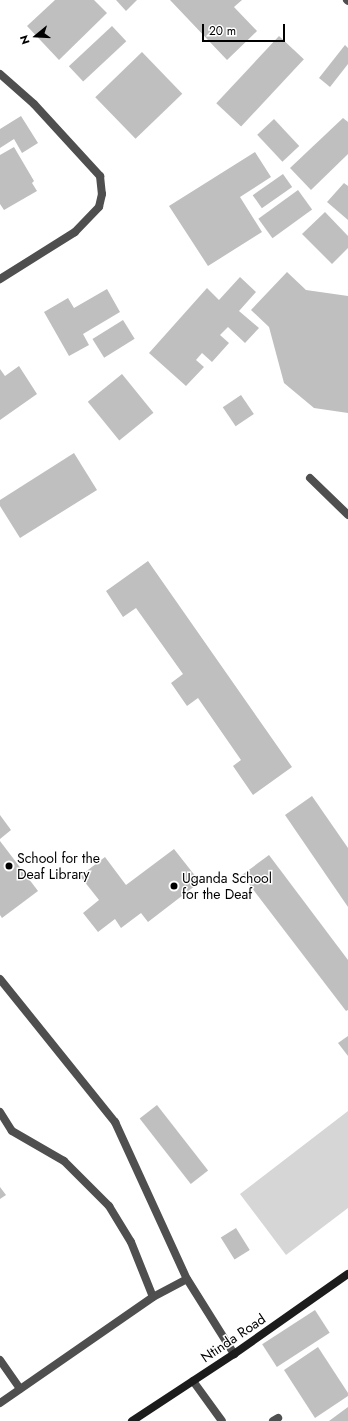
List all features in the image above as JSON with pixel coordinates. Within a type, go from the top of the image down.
[{"type":"main road","name":"Ntinda Road","points":[[132,1421],[234,1354],[348,1274]]},
{"type":"street","points":[[0,74],[34,104],[100,176],[102,194],[99,207],[75,232],[0,279]]},
{"type":"street","points":[[310,478],[348,515]]},
{"type":"street","points":[[0,979],[115,1122],[187,1279],[234,1354]]},
{"type":"street","points":[[0,1112],[12,1131],[64,1161],[109,1206],[131,1242],[154,1297]]},
{"type":"street","points":[[0,1403],[154,1297],[187,1279]]},
{"type":"street","points":[[0,1360],[20,1389]]},
{"type":"street","points":[[193,1381],[222,1421]]},
{"type":"shaded area","points":[[348,1111],[348,1208],[286,1255],[240,1194]]},
{"type":"building","points":[[55,0],[94,0],[107,13],[59,60],[27,26]]},
{"type":"building","points":[[116,0],[137,0],[126,11]]},
{"type":"building","points":[[170,0],[242,0],[234,7],[257,31],[227,60]]},
{"type":"building","points":[[112,26],[126,41],[83,82],[69,66]]},
{"type":"building","points":[[279,36],[304,59],[241,126],[216,103]]},
{"type":"building","points":[[345,45],[348,48],[348,64],[330,87],[319,78]]},
{"type":"building","points":[[142,52],[182,94],[136,139],[95,97]]},
{"type":"building","points":[[21,116],[38,143],[22,153],[14,139],[0,148],[0,129]]},
{"type":"building","points":[[343,118],[348,122],[348,154],[311,190],[290,168]]},
{"type":"building","points":[[274,119],[299,146],[282,162],[257,135]]},
{"type":"building","points":[[14,147],[34,181],[32,183],[37,191],[4,210],[0,204],[0,155]]},
{"type":"building","points":[[255,152],[271,177],[240,197],[262,232],[208,266],[169,206]]},
{"type":"building","points":[[283,174],[292,187],[262,208],[253,195]]},
{"type":"building","points":[[344,183],[348,186],[348,220],[327,202]]},
{"type":"building","points":[[298,190],[312,209],[272,238],[258,219]]},
{"type":"building","points":[[325,212],[348,236],[348,248],[332,264],[302,234]]},
{"type":"building","points":[[287,272],[306,290],[348,296],[348,413],[314,408],[284,383],[269,327],[251,310]]},
{"type":"building","points":[[240,277],[256,292],[239,311],[259,328],[245,343],[228,327],[220,335],[229,343],[212,362],[202,353],[196,360],[204,367],[186,386],[149,353],[207,288],[219,300]]},
{"type":"building","points":[[107,289],[120,312],[83,334],[89,345],[69,356],[44,312],[68,298],[74,308]]},
{"type":"building","points":[[123,320],[135,339],[104,358],[92,339]]},
{"type":"building","points":[[19,366],[37,394],[0,420],[0,369],[5,376]]},
{"type":"building","points":[[122,374],[153,413],[119,441],[88,402]]},
{"type":"building","points":[[241,395],[254,414],[236,426],[223,407]]},
{"type":"building","points":[[74,453],[97,490],[20,538],[0,506],[0,500]]},
{"type":"building","points":[[148,561],[292,767],[253,795],[233,766],[241,760],[198,698],[187,706],[171,683],[183,674],[136,608],[123,617],[106,591]]},
{"type":"building","points":[[312,796],[348,848],[348,907],[285,815]]},
{"type":"building","name":"School for the Deaf Library","points":[[0,815],[11,830],[0,839]]},
{"type":"building","name":"School for the Deaf Library","points":[[0,841],[38,891],[2,918],[0,915]]},
{"type":"building","points":[[174,849],[200,882],[148,922],[141,913],[121,928],[115,919],[98,932],[83,913],[99,900],[80,876],[105,857],[126,885]]},
{"type":"building","points":[[269,855],[348,960],[348,1010],[346,1011],[242,875]]},
{"type":"building","points":[[348,1036],[348,1056],[338,1043]]},
{"type":"building","points":[[157,1105],[208,1170],[191,1184],[140,1119]]},
{"type":"building","points":[[0,1187],[6,1195],[0,1199]]},
{"type":"building","points":[[236,1228],[250,1250],[235,1260],[221,1238]]},
{"type":"building","points":[[315,1310],[330,1333],[277,1367],[262,1344]]},
{"type":"building","points":[[318,1347],[348,1393],[348,1396],[315,1418],[284,1370]]},
{"type":"building","points":[[348,1407],[348,1421],[329,1421]]},
{"type":"place","name":"School for the Deaf Library","points":[[9,866]]},
{"type":"place","name":"Uganda School for the Deaf","points":[[174,886]]}]
